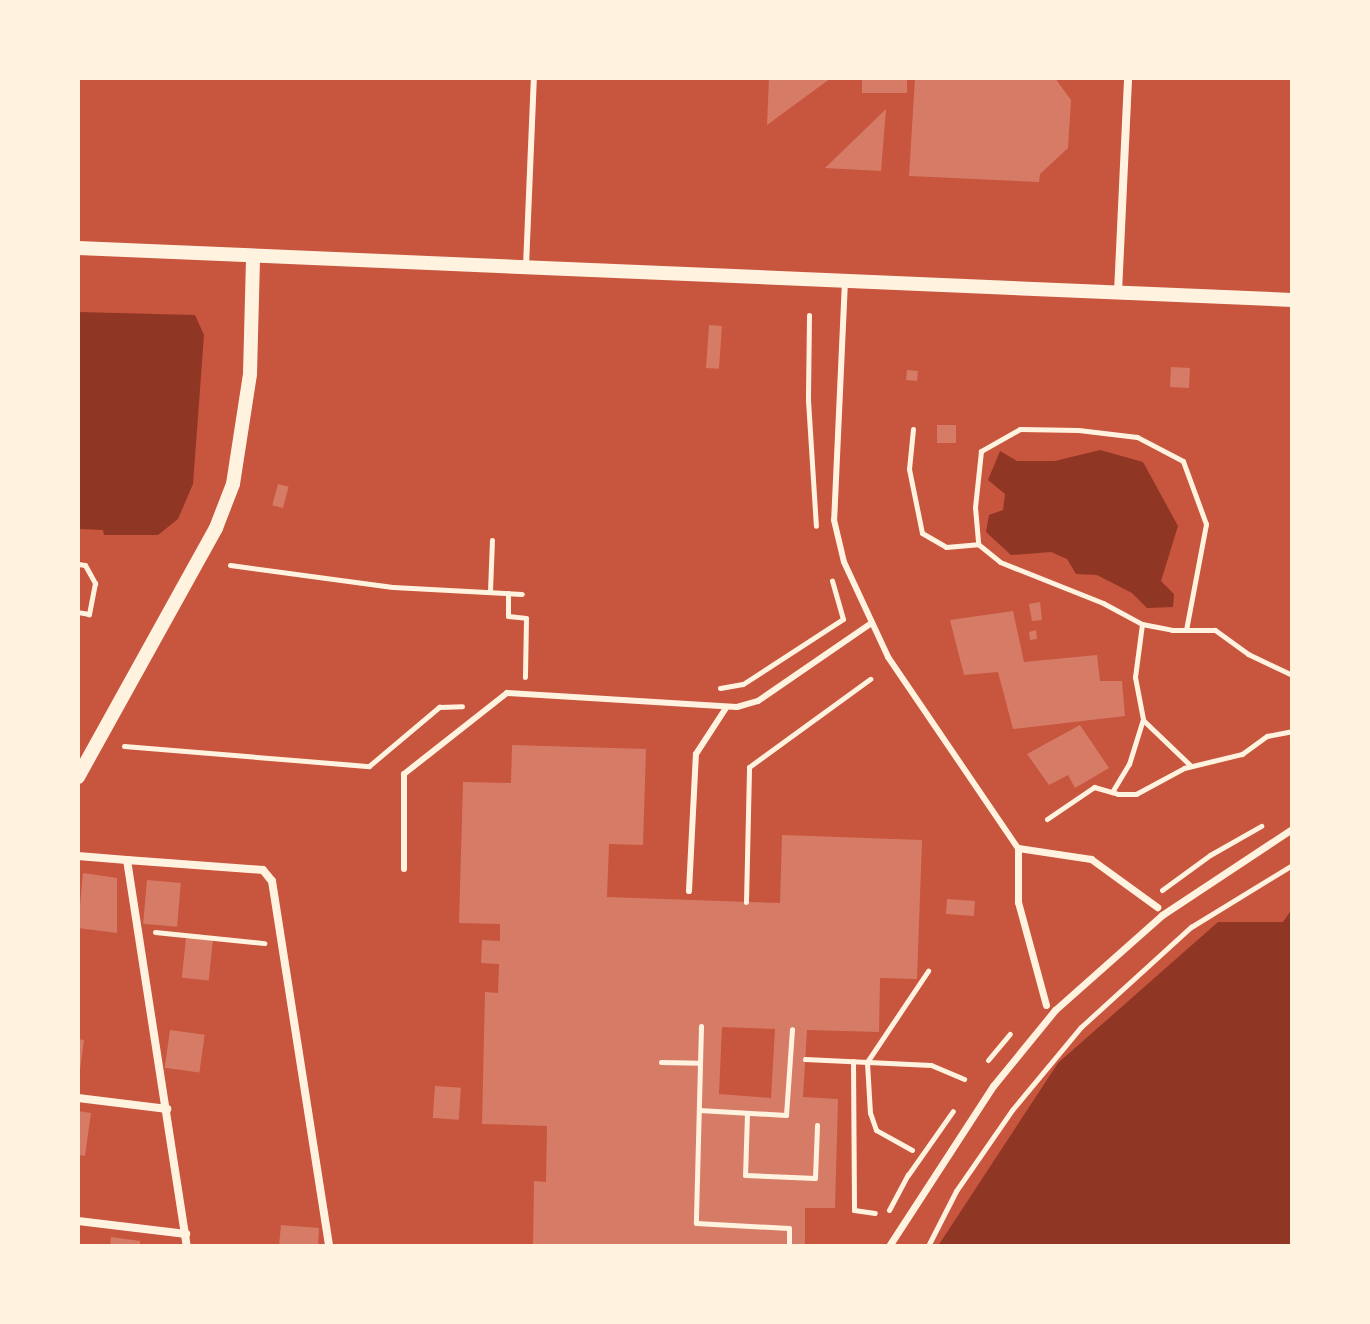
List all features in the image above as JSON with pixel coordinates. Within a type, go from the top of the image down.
[{"type":"street","points":[[1118,292],[1128,78]]},
{"type":"street","points":[[78,248],[253,258],[1292,300]]},
{"type":"street","points":[[78,777],[216,528],[233,484],[250,374],[253,258]]},
{"type":"street","points":[[889,1246],[993,1086],[1055,1010],[1162,915],[1292,829]]},
{"type":"street","points":[[1046,1005],[1018,902],[1018,848],[1091,859],[1157,907]]},
{"type":"street","points":[[78,856],[263,870],[272,881],[329,1246]]},
{"type":"street","points":[[127,860],[187,1246]]},
{"type":"street","points":[[78,1098],[167,1109]]},
{"type":"street","points":[[78,1221],[186,1234]]},
{"type":"lane","points":[[526,269],[534,78]]},
{"type":"lane","points":[[845,281],[834,520],[844,562],[870,624],[888,657],[1018,848]]},
{"type":"lane","points":[[404,869],[404,774],[507,693],[726,708],[758,701],[870,624]]},
{"type":"lane","points":[[689,891],[696,754],[726,708]]},
{"type":"path","points":[[809,315],[809,413],[818,533]]},
{"type":"path","points":[[913,429],[909,469],[922,533],[946,547],[978,544],[1000,562],[1103,603],[1142,624],[1215,630],[1248,654],[1292,675]]},
{"type":"path","points":[[978,544],[975,507],[981,451],[1020,429],[1137,437],[1183,461],[1206,524],[1186,630]]},
{"type":"path","points":[[490,591],[492,540]]},
{"type":"path","points":[[78,564],[85,565],[95,583],[89,614],[78,612]]},
{"type":"path","points":[[230,565],[393,587],[522,594]]},
{"type":"path","points":[[706,690],[743,684],[843,619],[830,576]]},
{"type":"path","points":[[508,593],[508,616],[526,618],[525,677]]},
{"type":"path","points":[[1112,792],[1129,764],[1143,719],[1135,677],[1142,624]]},
{"type":"path","points":[[507,693],[510,676],[541,679]]},
{"type":"path","points":[[746,902],[749,767],[870,679]]},
{"type":"path","points":[[124,746],[369,766],[439,707],[491,705]]},
{"type":"path","points":[[1143,719],[1192,767]]},
{"type":"path","points":[[1047,819],[1094,787],[1136,794],[1192,767],[1242,754],[1267,736],[1292,731]]},
{"type":"path","points":[[928,1246],[956,1191],[1012,1110],[1081,1027],[1191,927],[1292,865]]},
{"type":"path","points":[[138,930],[281,945]]},
{"type":"path","points":[[912,1150],[876,1130],[870,1113],[867,1062],[928,971]]},
{"type":"path","points":[[701,1026],[696,1223],[789,1228],[789,1246]]},
{"type":"path","points":[[699,1110],[786,1115],[792,1029]]},
{"type":"path","points":[[805,1059],[931,1065],[964,1079]]},
{"type":"path","points":[[853,1061],[854,1210],[875,1213]]},
{"type":"path","points":[[661,1062],[700,1063]]},
{"type":"path","points":[[747,1113],[745,1175],[815,1178],[817,1125]]},
{"type":"shaded area","points":[[78,312],[195,315],[204,335],[193,484],[178,519],[158,535],[104,535],[103,530],[78,529]]},
{"type":"shaded area","points":[[1100,450],[1143,462],[1178,526],[1161,581],[1174,594],[1173,607],[1147,608],[1132,593],[1097,575],[1076,574],[1067,559],[1051,552],[1011,555],[986,532],[989,515],[1003,510],[1005,494],[988,480],[1000,451],[1017,461],[1055,461]]},
{"type":"shaded area","points":[[1292,909],[1292,1246],[938,1246],[1058,1063],[1218,922],[1283,922]]},
{"type":"building","points":[[769,78],[831,78],[767,125]]},
{"type":"building","points":[[862,78],[907,78],[907,93],[862,93]]},
{"type":"building","points":[[915,78],[1055,78],[1071,100],[1068,148],[1040,174],[1039,182],[909,176]]},
{"type":"building","points":[[886,109],[881,171],[825,168]]},
{"type":"building","points":[[709,325],[722,326],[719,369],[706,368]]},
{"type":"building","points":[[1171,367],[1190,368],[1189,388],[1170,387]]},
{"type":"building","points":[[907,370],[918,371],[917,381],[906,380]]},
{"type":"building","points":[[937,425],[956,425],[956,443],[937,443]]},
{"type":"building","points":[[278,484],[289,487],[283,508],[272,505]]},
{"type":"building","points":[[1040,602],[1042,620],[1032,621],[1029,604]]},
{"type":"building","points":[[1013,611],[1024,662],[1097,655],[1100,681],[1122,681],[1125,716],[1013,729],[998,672],[964,675],[950,620]]},
{"type":"building","points":[[1036,630],[1037,639],[1030,640],[1029,632]]},
{"type":"building","points":[[1080,725],[1109,768],[1075,788],[1068,775],[1049,785],[1027,754]]},
{"type":"building","points":[[512,745],[646,749],[643,845],[609,844],[607,897],[780,903],[782,835],[922,840],[917,979],[880,978],[879,1032],[807,1030],[803,1097],[838,1099],[835,1208],[805,1208],[805,1246],[533,1246],[534,1181],[546,1182],[547,1126],[482,1124],[485,992],[498,993],[499,964],[481,963],[482,940],[500,941],[500,924],[459,923],[463,782],[511,783]],"holes":[[[722,1027],[775,1029],[771,1098],[719,1094]]]},
{"type":"building","points":[[83,873],[117,878],[117,933],[78,928]]},
{"type":"building","points":[[147,880],[181,883],[177,927],[143,924]]},
{"type":"building","points":[[947,899],[975,901],[974,916],[946,914]]},
{"type":"building","points":[[186,938],[213,941],[209,981],[182,978]]},
{"type":"building","points":[[170,1030],[205,1035],[199,1073],[165,1068]]},
{"type":"building","points":[[78,1039],[84,1040],[80,1070],[78,1070]]},
{"type":"building","points":[[435,1086],[461,1088],[459,1120],[433,1118]]},
{"type":"building","points":[[78,1111],[91,1113],[85,1156],[78,1155]]},
{"type":"building","points":[[281,1225],[319,1228],[318,1246],[279,1246]]},
{"type":"building","points":[[111,1237],[140,1241],[140,1246],[110,1246]]}]
